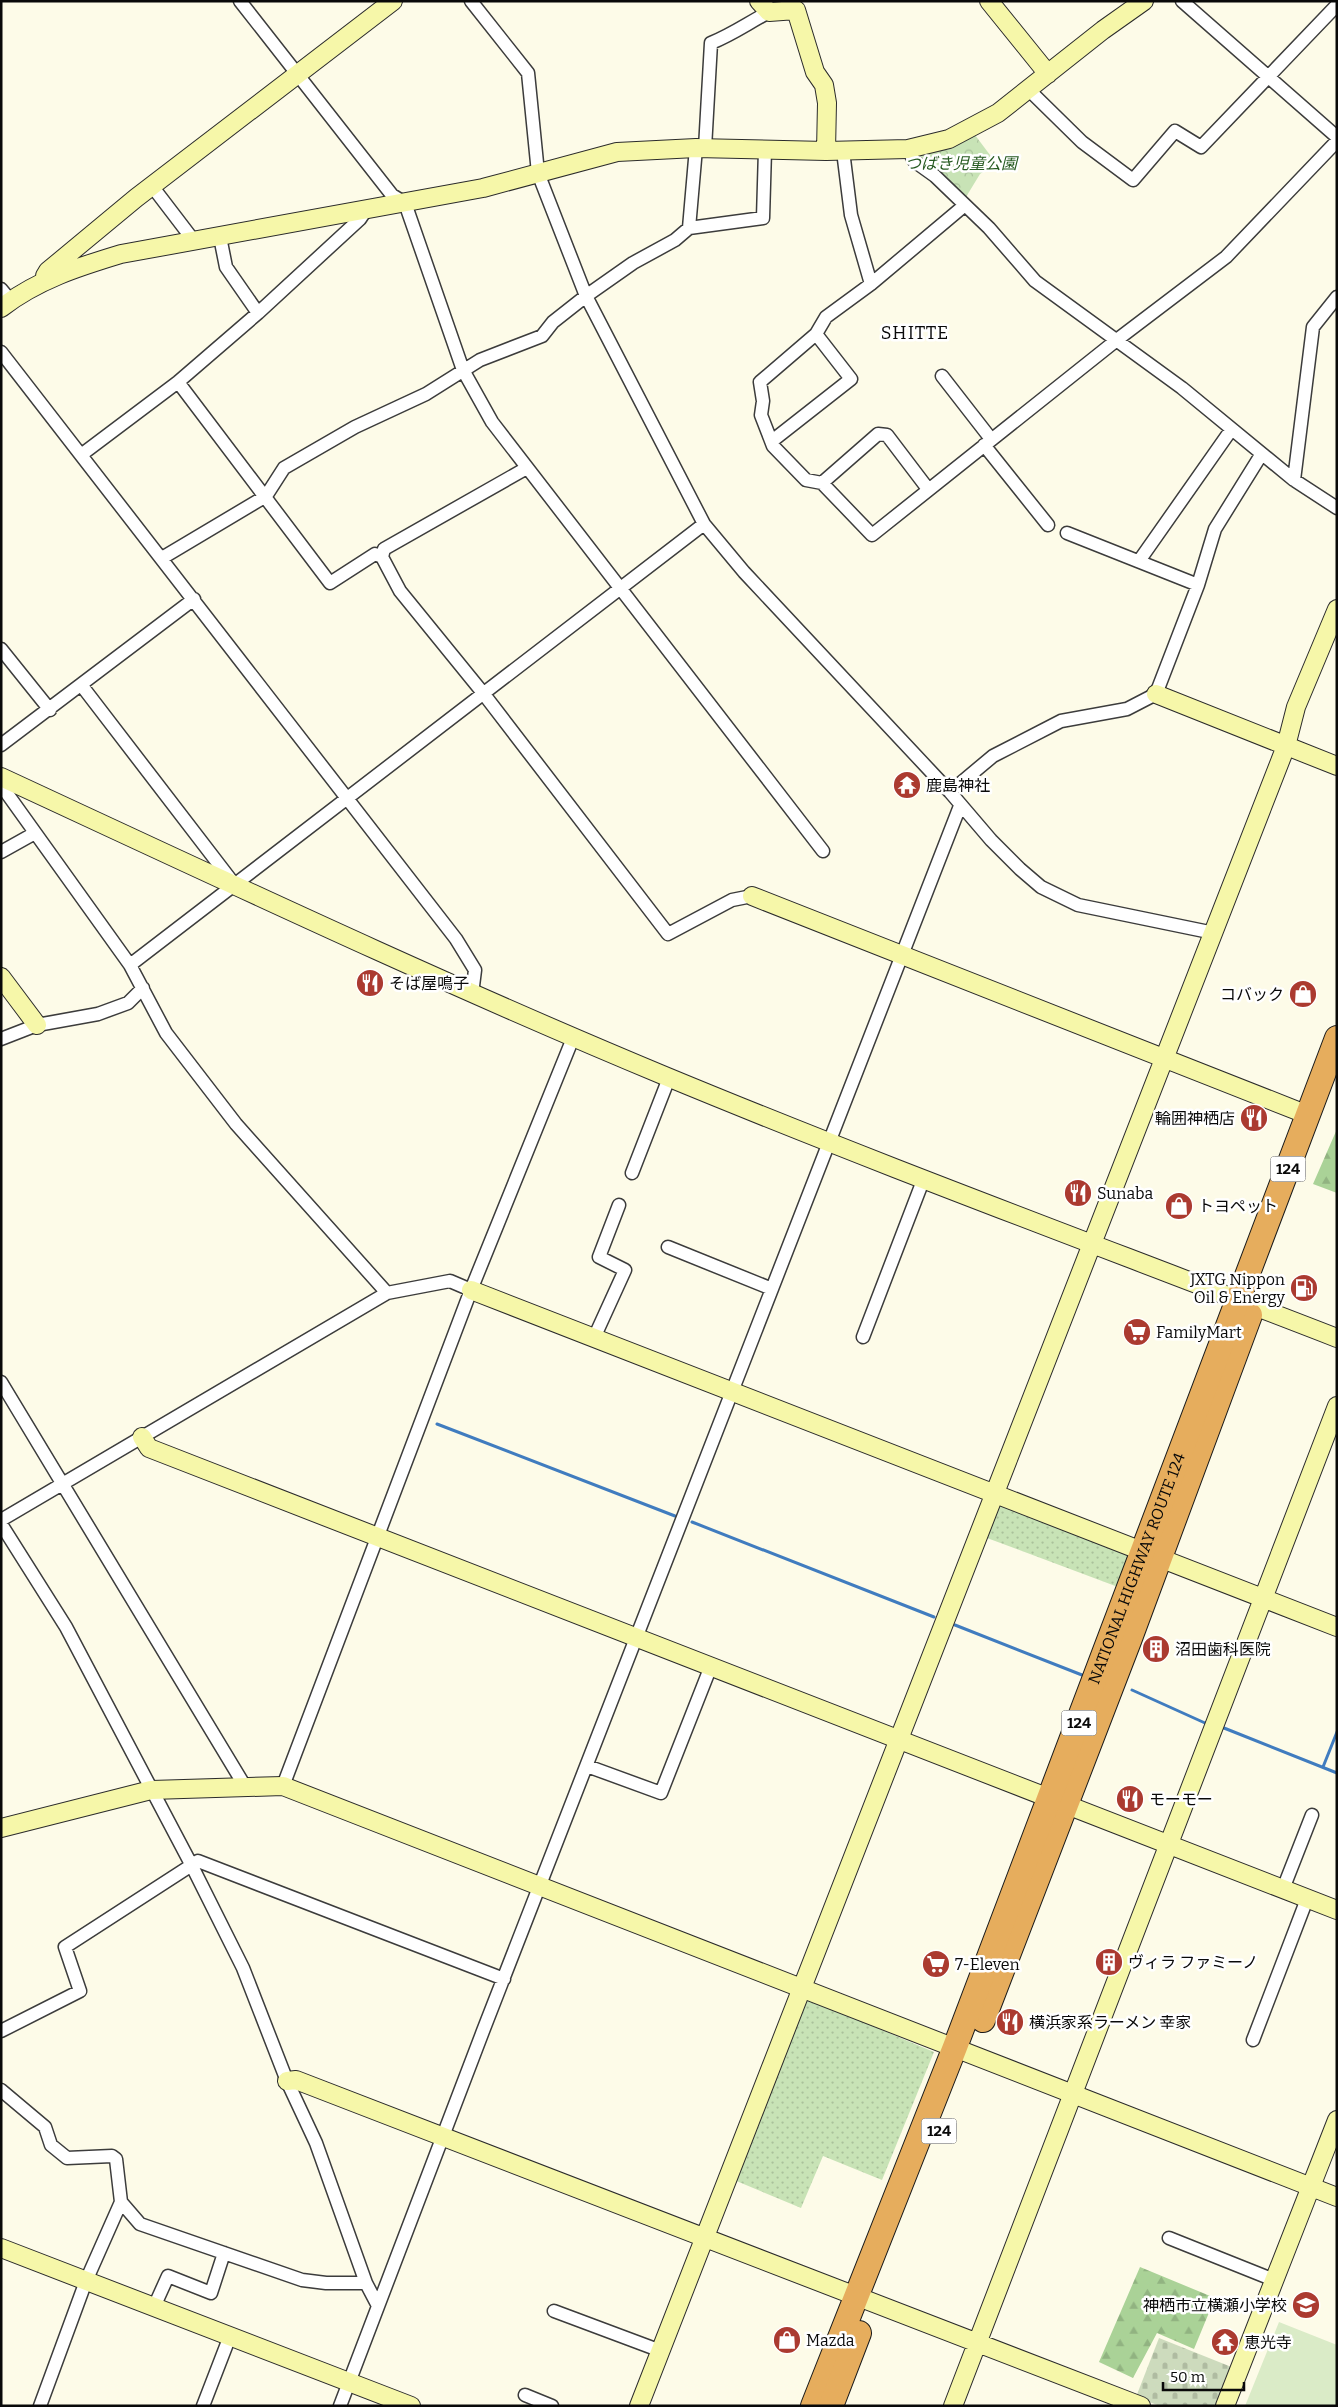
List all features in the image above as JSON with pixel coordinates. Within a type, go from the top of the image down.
[{"type":"highway","name":"NATIONAL HIGHWAY ROUTE 124","points":[[1246,1303],[1308,1115],[1337,1038]]},
{"type":"highway","name":"NATIONAL HIGHWAY ROUTE 124","points":[[813,2406],[864,2299],[1152,1556],[1246,1303],[1337,1081]]},
{"type":"highway","name":"NATIONAL HIGHWAY ROUTE 124","points":[[831,2406],[864,2299]]},
{"type":"street","points":[[240,1],[392,194],[405,203],[463,370],[492,422],[525,469],[621,589],[823,851]]},
{"type":"street","points":[[42,283],[48,271],[152,186],[393,1]]},
{"type":"street","points":[[471,1],[528,73],[538,173],[586,296],[704,524],[744,572],[950,792],[960,806],[1020,869],[1041,887],[1078,905],[1214,933]]},
{"type":"street","points":[[990,1],[1048,74]]},
{"type":"street","points":[[965,205],[871,284],[826,317],[816,334],[760,382],[763,401],[761,414],[773,446],[806,480],[822,484],[872,535],[1118,339],[1226,257],[1337,139],[1182,1]]},
{"type":"street","points":[[4,299],[70,269],[121,254],[484,188],[617,152],[701,148],[834,151],[908,148],[949,139],[998,113],[1141,2]]},
{"type":"street","points":[[1029,90],[1082,142],[1133,180],[1175,131],[1201,147],[1337,5]]},
{"type":"street","points":[[688,228],[701,148],[711,43],[737,33],[740,27],[764,7],[796,10],[815,72],[824,85],[834,151],[871,284]]},
{"type":"street","points":[[908,148],[914,161],[935,176],[989,228],[1035,280],[1118,339],[1182,388],[1260,455],[1337,508]]},
{"type":"street","points":[[162,558],[266,496],[284,468],[355,427],[426,394],[480,360],[542,336],[553,322],[586,296],[633,263],[675,240],[688,228],[764,218],[765,150]]},
{"type":"street","points":[[152,186],[194,241]]},
{"type":"street","points":[[81,455],[178,382],[258,313],[360,219],[366,210]]},
{"type":"street","points":[[220,237],[226,268],[258,313]]},
{"type":"street","points":[[1294,480],[1313,327],[1337,297]]},
{"type":"street","points":[[772,441],[851,379],[816,334]]},
{"type":"street","points":[[1,352],[194,599],[346,800],[456,939],[475,970],[472,994]]},
{"type":"street","points":[[942,376],[1048,525]]},
{"type":"street","points":[[178,382],[330,583],[375,554],[382,557],[400,591],[483,693],[668,934],[732,900],[752,896],[1308,1115]]},
{"type":"street","points":[[1139,561],[1231,430]]},
{"type":"street","points":[[822,484],[878,434],[887,435],[928,490]]},
{"type":"street","points":[[950,792],[993,756],[1061,721],[1127,709],[1156,694],[1198,584],[1216,529],[1260,455]]},
{"type":"street","points":[[382,557],[384,549],[525,469]]},
{"type":"street","points":[[130,965],[704,524]]},
{"type":"street","points":[[1067,533],[1198,584]]},
{"type":"street","points":[[1,745],[82,686],[194,599]]},
{"type":"street","points":[[639,2406],[1214,933],[1286,746],[1296,707],[1337,609]]},
{"type":"street","points":[[1,649],[50,710]]},
{"type":"street","points":[[82,686],[235,886]]},
{"type":"street","points":[[1156,694],[1337,766]]},
{"type":"street","points":[[1,777],[235,886],[573,1038],[830,1142],[1337,1338]]},
{"type":"street","points":[[1,785],[130,965],[166,1033],[236,1124],[387,1293]]},
{"type":"street","points":[[340,2406],[377,2304],[444,2138],[960,806]]},
{"type":"street","points":[[1,852],[35,833]]},
{"type":"street","points":[[1,977],[36,1025]]},
{"type":"street","points":[[1,1039],[36,1025],[98,1014],[128,1003],[143,988]]},
{"type":"street","points":[[283,1786],[471,1290],[573,1038]]},
{"type":"street","points":[[632,1173],[669,1078]]},
{"type":"street","points":[[863,1337],[924,1178]]},
{"type":"street","points":[[594,1338],[625,1270],[599,1257],[619,1205]]},
{"type":"street","points":[[668,1247],[772,1289]]},
{"type":"street","points":[[1,1520],[387,1293],[450,1282],[996,1493],[1152,1556],[1337,1626]]},
{"type":"street","points":[[1,1382],[246,1788]]},
{"type":"street","points":[[953,2406],[1337,1406]]},
{"type":"street","points":[[142,1437],[149,1448],[1337,1910]]},
{"type":"street","points":[[1,1524],[66,1627],[192,1866],[242,1968],[287,2082],[316,2143],[366,2283],[377,2304]]},
{"type":"street","points":[[587,1766],[661,1793],[711,1666]]},
{"type":"street","points":[[1,1828],[151,1790],[283,1786],[1072,2092],[1337,2197]]},
{"type":"street","points":[[1283,1889],[1312,1815]]},
{"type":"street","points":[[1,2031],[80,1991],[65,1947],[198,1861],[504,1979]]},
{"type":"street","points":[[1253,2040],[1307,1899]]},
{"type":"street","points":[[287,2082],[296,2080],[705,2239],[977,2342],[1116,2401],[1141,2406]]},
{"type":"street","points":[[1,2090],[45,2127],[51,2145],[67,2158],[112,2156],[116,2159],[122,2202],[140,2224],[302,2280],[326,2283],[366,2283]]},
{"type":"street","points":[[1225,2406],[1337,2120]]},
{"type":"street","points":[[40,2406],[86,2281],[122,2202]]},
{"type":"street","points":[[1169,2238],[1274,2280]]},
{"type":"street","points":[[1,2248],[411,2406]]},
{"type":"street","points":[[154,2307],[168,2276],[211,2293],[224,2253]]},
{"type":"street","points":[[554,2311],[661,2351]]},
{"type":"street","points":[[203,2406],[230,2336]]},
{"type":"street","points":[[525,2395],[552,2406]]},
{"type":"green space","name":"つばき児童公園","points":[[975,135],[996,163],[980,174],[966,197],[918,158],[920,152],[950,145]]},
{"type":"green space","points":[[1337,1129],[1337,1193],[1313,1184]]},
{"type":"green space","points":[[1000,1503],[1131,1552],[1118,1587],[987,1538]]},
{"type":"green space","points":[[808,1999],[934,2052],[882,2180],[823,2156],[801,2208],[734,2180]]},
{"type":"green space","points":[[1140,2267],[1215,2298],[1194,2349],[1157,2333],[1133,2378],[1099,2362]]},
{"type":"green space","points":[[1279,2322],[1337,2345],[1337,2406],[1245,2406]]},
{"type":"green space","points":[[1159,2338],[1234,2368],[1219,2406],[1160,2406],[1136,2397]]},
{"type":"waterway","points":[[437,1424],[675,1516]]},
{"type":"waterway","points":[[692,1522],[934,1617]]},
{"type":"waterway","points":[[955,1625],[1082,1675]]},
{"type":"waterway","points":[[1132,1690],[1205,1723]]},
{"type":"waterway","points":[[1224,1728],[1337,1773]]},
{"type":"waterway","points":[[1323,1767],[1337,1732]]},
{"type":"place","name":"鹿島神社","points":[[907,785]]},
{"type":"place","name":"そば屋鳴子","points":[[370,983]]},
{"type":"place","name":"コバック","points":[[1303,994]]},
{"type":"place","name":"輪囲神栖店","points":[[1254,1118]]},
{"type":"place","name":"Sunaba","points":[[1078,1193]]},
{"type":"place","name":"トヨペット","points":[[1179,1206]]},
{"type":"place","name":"JXTG Nippon Oil & Energy","points":[[1304,1288]]},
{"type":"place","name":"FamilyMart","points":[[1137,1332]]},
{"type":"place","name":"沼田歯科医院","points":[[1156,1649]]},
{"type":"place","name":"モーモー","points":[[1130,1799]]},
{"type":"place","name":"ヴィラ ファミーノ","points":[[1109,1962]]},
{"type":"place","name":"7-Eleven","points":[[936,1964]]},
{"type":"place","name":"横浜家系ラーメン 幸家","points":[[1010,2022]]},
{"type":"place","name":"神栖市立横瀬小学校","points":[[1306,2305]]},
{"type":"place","name":"Mazda","points":[[787,2340]]},
{"type":"place","name":"恵光寺","points":[[1225,2342]]},
{"type":"district","name":"SHITTE","points":[[915,333]]}]
